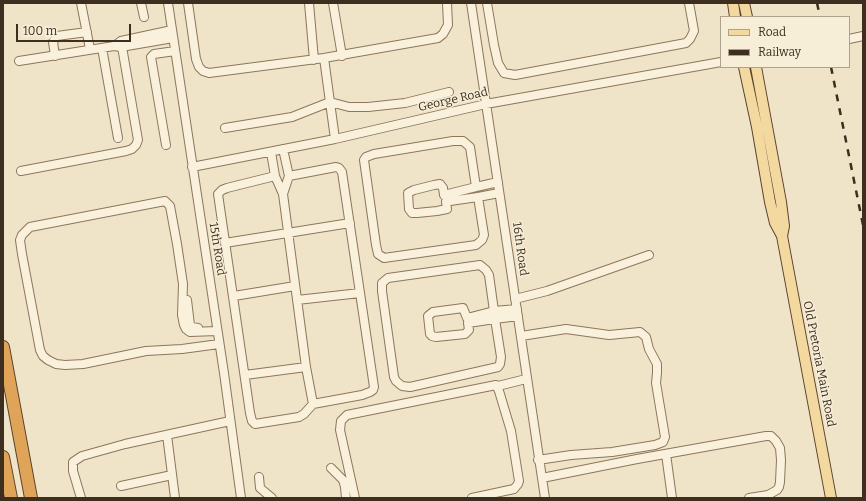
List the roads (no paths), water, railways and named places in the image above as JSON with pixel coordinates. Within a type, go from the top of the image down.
[{"type":"highway","points":[[3,347],[31,498]]},
{"type":"highway","points":[[3,457],[11,498]]},
{"type":"main road","points":[[733,3],[735,16]]},
{"type":"main road","points":[[744,3],[747,16]]},
{"type":"main road","name":"Old Pretoria Main Road","points":[[744,68],[757,127],[770,202],[776,223],[782,236],[831,498]]},
{"type":"main road","name":"Old Pretoria Main Road","points":[[756,68],[781,202],[784,226],[782,236]]},
{"type":"street","points":[[81,3],[90,49]]},
{"type":"street","points":[[140,3],[144,17]]},
{"type":"street","name":"15th Road","points":[[168,3],[241,498]]},
{"type":"street","points":[[188,3],[196,59],[199,67],[203,71],[209,73],[342,56],[438,38],[443,34],[448,25],[447,3]]},
{"type":"street","points":[[309,3],[314,60]]},
{"type":"street","points":[[333,3],[342,56]]},
{"type":"street","name":"16th Road","points":[[471,3],[518,313],[538,460],[545,498]]},
{"type":"street","points":[[487,3],[498,63],[504,73],[515,74],[686,43],[694,31],[689,3]]},
{"type":"street","points":[[54,56],[53,42],[57,36],[87,32]]},
{"type":"street","points":[[19,61],[102,48],[172,34]]},
{"type":"street","points":[[852,38],[863,36]]},
{"type":"street","points":[[21,171],[126,151],[132,149],[136,145],[138,140],[119,44]]},
{"type":"street","points":[[102,48],[118,138]]},
{"type":"street","points":[[166,145],[151,57],[154,54],[175,51]]},
{"type":"street","points":[[324,58],[335,139]]},
{"type":"street","name":"George Road","points":[[192,167],[335,139],[486,104],[720,62]]},
{"type":"street","points":[[225,128],[292,117],[330,102],[349,106],[368,107],[406,103],[449,92]]},
{"type":"street","points":[[476,187],[470,147],[462,141],[453,141],[374,154],[366,156],[364,160],[376,245],[378,254],[384,258],[478,244],[484,235],[478,197]]},
{"type":"street","points":[[283,149],[289,176],[283,194]]},
{"type":"street","points":[[271,152],[275,176],[283,194],[306,367],[313,404]]},
{"type":"street","points":[[275,176],[227,188],[220,191],[218,194],[252,421],[256,424],[299,416],[304,414],[313,404],[362,395],[373,390],[374,387],[342,172],[339,168],[331,168],[289,176]]},
{"type":"street","points":[[445,198],[476,187],[498,182]]},
{"type":"street","points":[[438,184],[442,185],[445,198],[448,208],[442,210],[412,213],[409,209],[408,197],[410,191],[438,184]]},
{"type":"street","points":[[445,198],[455,200],[499,193]]},
{"type":"street","points":[[217,328],[190,332],[184,325],[182,315],[183,284],[178,244],[170,206],[165,200],[30,228],[22,235],[20,240],[22,254],[40,350],[43,356],[48,360],[56,364],[83,364],[146,351],[182,349],[219,344]]},
{"type":"street","points":[[225,243],[350,223]]},
{"type":"street","points":[[515,299],[547,291],[649,255]]},
{"type":"street","points":[[482,265],[489,275],[494,315],[501,357],[498,367],[410,387],[402,386],[396,381],[394,377],[382,291],[384,281],[388,278],[466,266],[482,265]]},
{"type":"street","points":[[234,296],[296,286]]},
{"type":"street","points":[[297,300],[360,293]]},
{"type":"street","points":[[463,308],[467,321],[469,330],[465,334],[436,337],[430,334],[428,316],[431,312],[463,308]]},
{"type":"street","points":[[467,321],[494,315],[518,313]]},
{"type":"street","points":[[521,336],[566,329],[609,335],[640,332],[646,337],[649,349],[656,359],[657,364],[656,383],[665,437],[663,442],[655,445],[612,452],[571,455],[538,460]]},
{"type":"street","points":[[245,375],[306,367]]},
{"type":"street","points":[[355,498],[340,430],[341,421],[347,415],[494,385],[499,388],[527,382]]},
{"type":"street","points":[[472,498],[514,489],[519,481],[511,432],[499,388]]},
{"type":"street","points":[[81,498],[73,471],[73,462],[82,456],[230,421]]},
{"type":"street","points":[[167,435],[175,498]]},
{"type":"street","points":[[542,478],[666,454],[771,436],[780,448],[781,460],[779,487],[774,493],[749,498]]},
{"type":"street","points":[[666,454],[672,498]]},
{"type":"street","points":[[332,468],[343,480],[346,487],[346,498]]},
{"type":"street","points":[[121,486],[172,475]]},
{"type":"street","points":[[259,477],[260,488],[272,498]]},
{"type":"railway","points":[[817,3],[820,16]]},
{"type":"railway","points":[[831,68],[863,225]]}]
